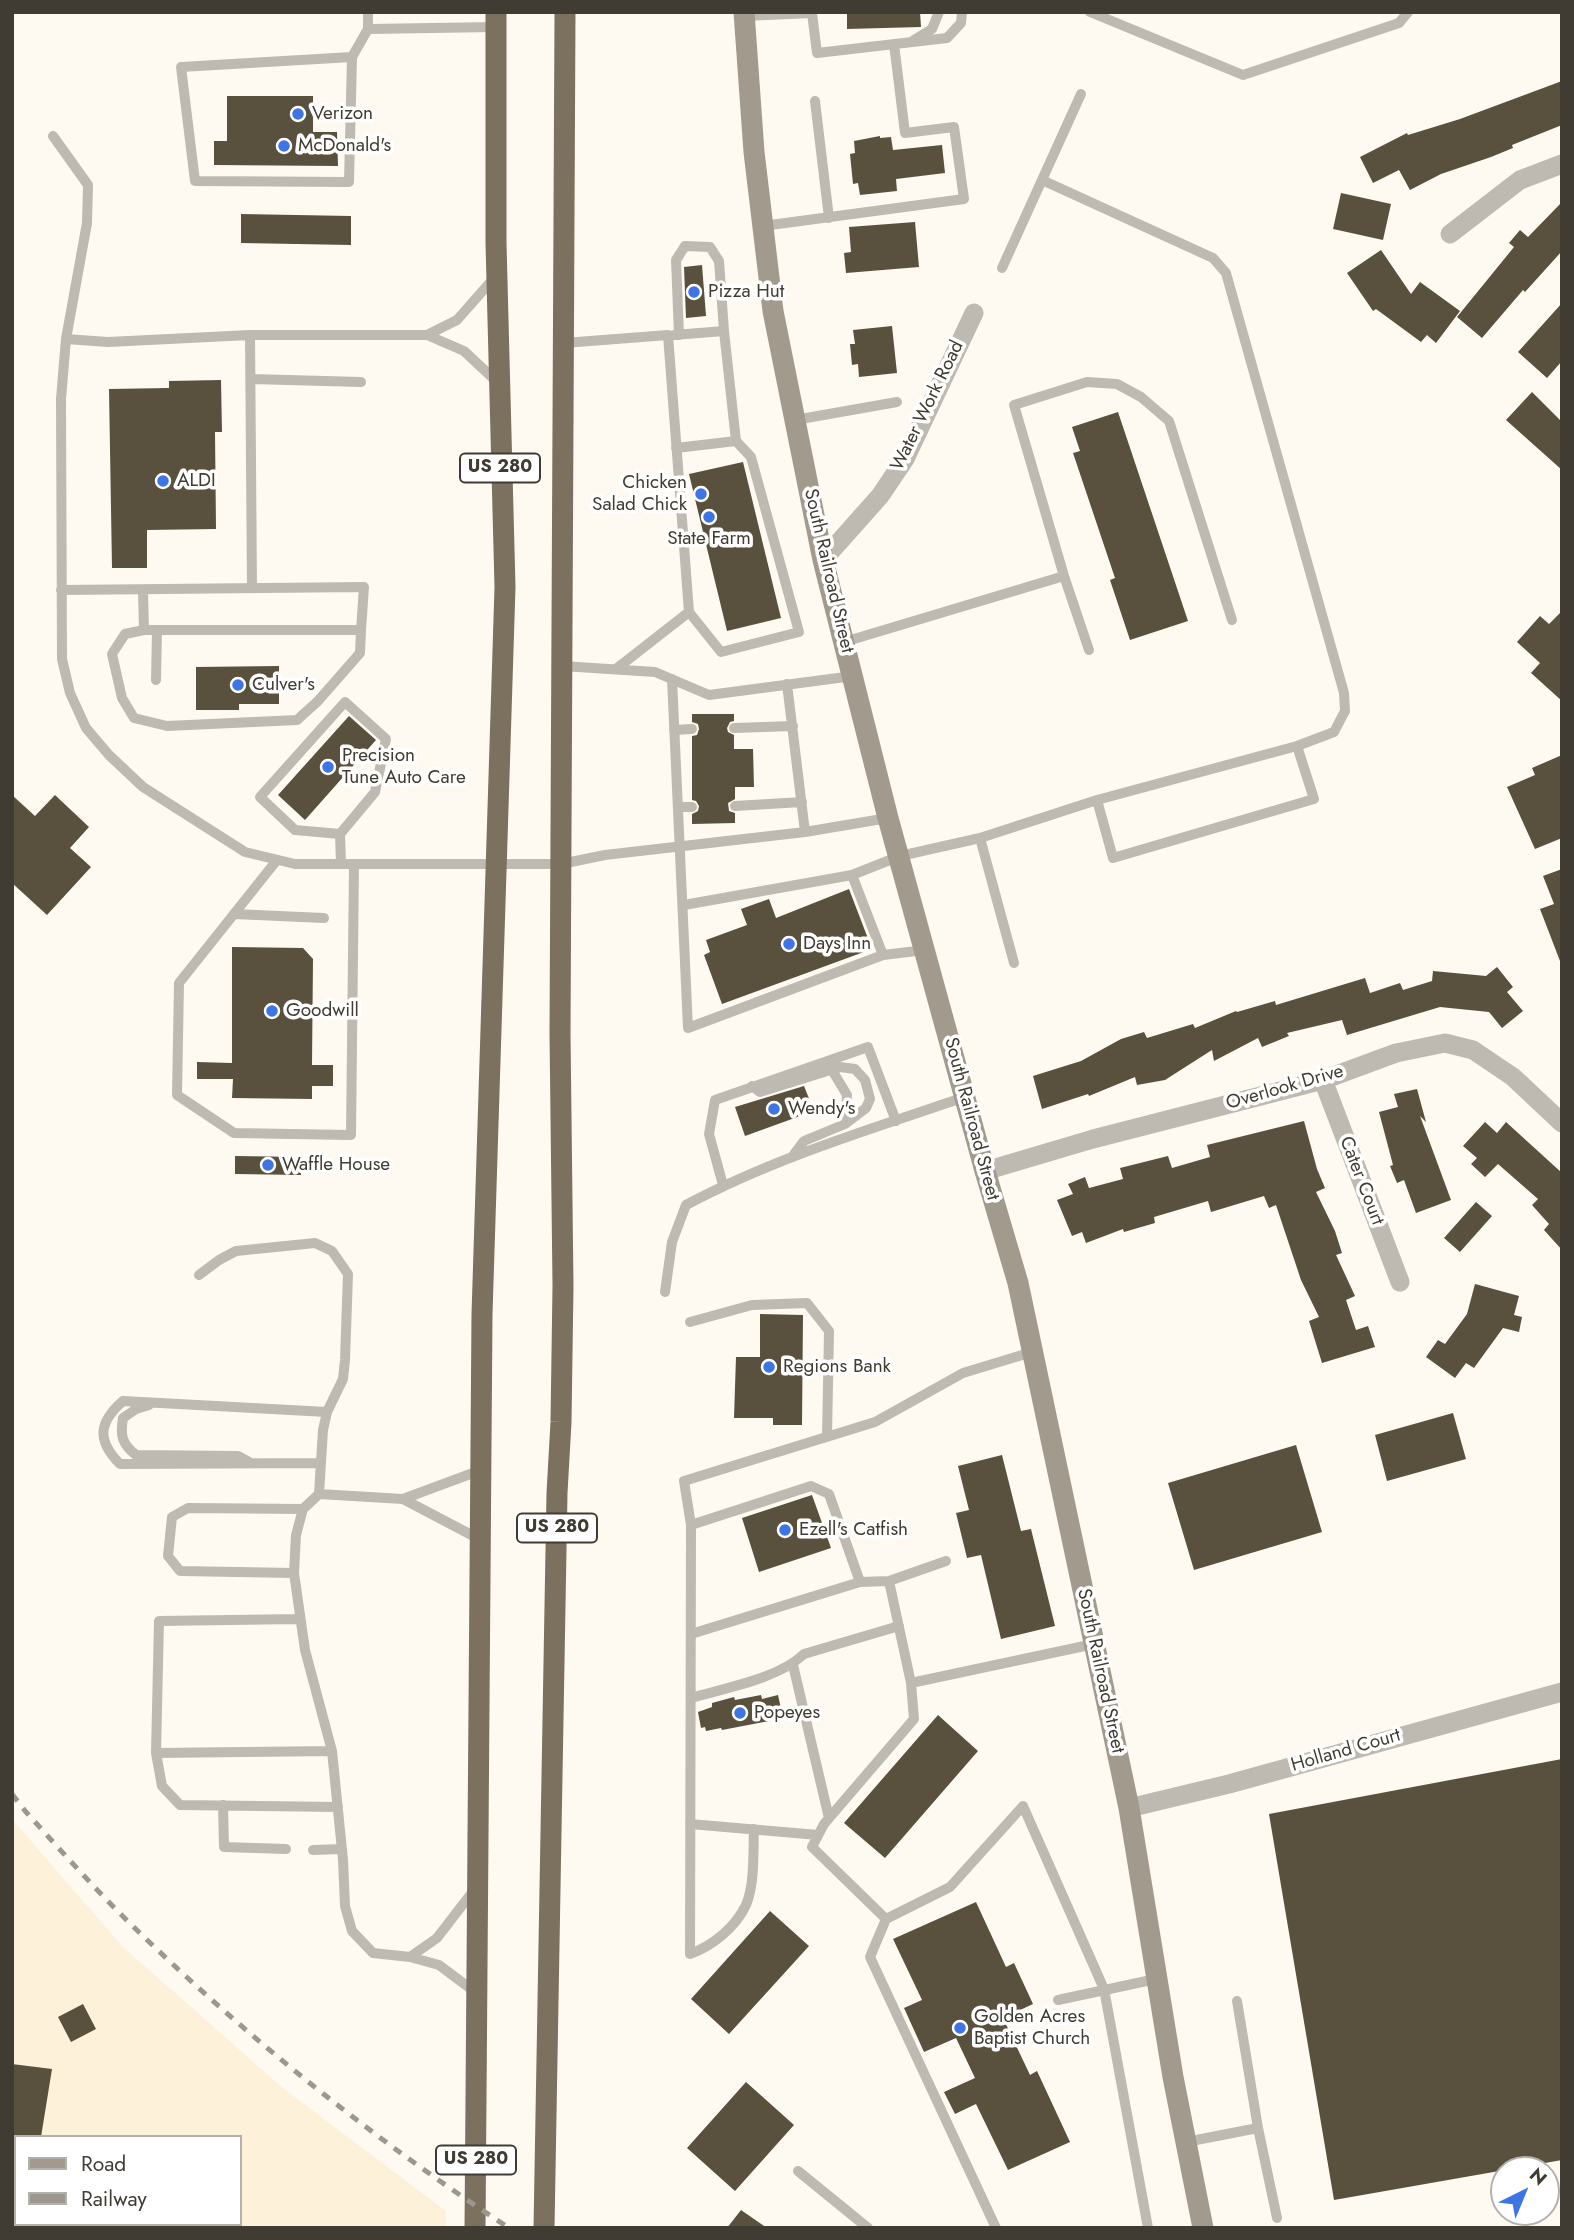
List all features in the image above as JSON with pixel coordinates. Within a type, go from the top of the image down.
[{"type":"highway","name":"US 280","points":[[544,2228],[557,1493],[562,1422],[561,864],[565,12]]},
{"type":"highway","name":"US 280","points":[[475,2228],[484,1213],[505,587],[497,275],[496,20]]},
{"type":"street","name":"South Railroad Street","points":[[744,14],[754,152],[773,311],[823,560],[888,818],[1018,1283],[1129,1808],[1156,1979],[1203,2228]]},
{"type":"street","points":[[1450,234],[1520,180],[1562,164]]},
{"type":"street","name":"Water Work Road","points":[[823,560],[880,496],[905,459],[974,313]]},
{"type":"street","name":"Overlook Drive","points":[[985,1171],[1093,1139],[1323,1080],[1396,1053],[1445,1042],[1473,1050],[1513,1077],[1562,1124]]},
{"type":"street","name":"Cater Court","points":[[1323,1080],[1400,1282]]},
{"type":"street","name":"Holland Court","points":[[1129,1808],[1229,1784],[1562,1692]]},
{"type":"lane","points":[[352,57],[181,66],[195,181],[349,182],[352,57],[368,29],[368,12]]},
{"type":"lane","points":[[911,42],[932,29],[939,12]]},
{"type":"lane","points":[[744,14],[812,13],[817,53],[947,38],[961,23],[962,12]]},
{"type":"lane","points":[[1090,12],[1242,75],[1399,23],[1408,12]]},
{"type":"lane","points":[[368,29],[496,20]]},
{"type":"lane","points":[[763,226],[964,199],[954,127],[905,133],[894,44]]},
{"type":"lane","points":[[1002,268],[1081,94]]},
{"type":"lane","points":[[815,100],[829,218]]},
{"type":"lane","points":[[53,136],[88,185],[87,223],[66,339],[61,399],[62,659],[70,693],[86,728],[109,755],[143,787],[245,852],[295,864],[561,864],[605,855],[805,832],[888,818]]},
{"type":"lane","points":[[684,905],[852,875],[900,856],[980,838],[1097,800],[1297,746],[1335,732],[1345,711],[1344,693],[1226,273],[1213,258],[1042,180]]},
{"type":"lane","points":[[685,246],[710,247],[719,261],[724,331],[736,441],[751,457],[799,632],[721,652],[689,612],[676,448],[674,335],[676,260],[685,246]]},
{"type":"lane","points":[[427,335],[457,320],[497,275]]},
{"type":"lane","points":[[564,343],[724,331]]},
{"type":"lane","points":[[66,339],[108,342],[250,335],[427,335],[464,351],[499,384]]},
{"type":"lane","points":[[250,335],[252,589]]},
{"type":"lane","points":[[251,379],[361,382]]},
{"type":"lane","points":[[1088,650],[1014,405],[1087,382],[1117,384],[1141,397],[1169,421],[1232,620]]},
{"type":"lane","points":[[795,421],[897,402]]},
{"type":"lane","points":[[676,448],[736,441]]},
{"type":"lane","points":[[844,642],[1064,576]]},
{"type":"lane","points":[[61,590],[364,587],[360,653],[318,701],[297,720],[167,726],[134,718],[122,698],[111,654],[125,634],[144,630],[361,630]]},
{"type":"lane","points":[[143,591],[144,630]]},
{"type":"lane","points":[[616,669],[689,612]]},
{"type":"lane","points":[[156,680],[157,630]]},
{"type":"lane","points":[[562,666],[655,672],[709,695],[853,676]]},
{"type":"lane","points":[[672,679],[688,1028],[884,955],[925,950]]},
{"type":"lane","points":[[787,684],[805,832]]},
{"type":"lane","points":[[340,834],[295,830],[260,797],[345,702],[386,739],[375,792],[340,834],[341,864]]},
{"type":"lane","points":[[734,728],[793,726]]},
{"type":"lane","points":[[674,730],[692,729]]},
{"type":"lane","points":[[1097,800],[1113,859],[1314,799],[1297,746]]},
{"type":"lane","points":[[735,806],[802,802]]},
{"type":"lane","points":[[678,807],[692,807]]},
{"type":"lane","points":[[980,838],[1014,963]]},
{"type":"lane","points":[[277,860],[179,983],[177,1095],[234,1133],[351,1135],[354,864]]},
{"type":"lane","points":[[852,875],[884,955]]},
{"type":"lane","points":[[234,914],[324,918]]},
{"type":"lane","points":[[723,1185],[709,1134],[715,1100],[752,1086],[868,1046],[896,1121]]},
{"type":"lane","points":[[752,1086],[760,1091],[840,1067],[855,1069],[865,1080],[870,1098],[866,1108],[845,1124],[804,1141],[791,1158]]},
{"type":"lane","points":[[832,1070],[847,1095],[845,1124]]},
{"type":"lane","points":[[665,1292],[671,1242],[686,1205],[723,1185],[791,1158],[965,1097]]},
{"type":"lane","points":[[199,1275],[236,1251],[315,1243],[332,1251],[348,1274],[343,1379],[327,1412],[319,1463],[319,1494]]},
{"type":"lane","points":[[690,1322],[752,1305],[807,1303],[829,1331],[827,1437]]},
{"type":"lane","points":[[754,1829],[746,1905],[729,1928],[707,1948],[690,1954],[691,1525],[684,1481],[875,1422],[963,1373],[1032,1352]]},
{"type":"lane","points":[[319,1463],[120,1464],[109,1453],[103,1434],[107,1415],[123,1401],[327,1412]]},
{"type":"lane","points":[[160,1403],[136,1409],[123,1418],[121,1432],[124,1446],[136,1455],[237,1456],[250,1464]]},
{"type":"lane","points":[[402,1499],[482,1469]]},
{"type":"lane","points":[[691,1525],[811,1486],[829,1494],[860,1582]]},
{"type":"lane","points":[[477,1994],[439,1965],[410,1957],[373,1953],[352,1931],[345,1906],[332,1751],[305,1650],[294,1573],[296,1535],[303,1509],[319,1494],[402,1499],[481,1540]]},
{"type":"lane","points":[[294,1573],[180,1571],[168,1556],[172,1517],[188,1508],[303,1509]]},
{"type":"lane","points":[[691,1634],[860,1582],[889,1581],[946,1562]]},
{"type":"lane","points":[[886,1919],[812,1847],[830,1818],[914,1719],[911,1684],[889,1581]]},
{"type":"lane","points":[[300,1619],[159,1620],[156,1753],[162,1786],[180,1805],[338,1807]]},
{"type":"lane","points":[[691,1698],[742,1684],[793,1665],[804,1654],[899,1626]]},
{"type":"lane","points":[[911,1684],[1094,1644]]},
{"type":"lane","points":[[793,1665],[830,1818]]},
{"type":"lane","points":[[156,1753],[332,1751]]},
{"type":"lane","points":[[223,1805],[225,1847],[286,1849]]},
{"type":"lane","points":[[996,2228],[870,1957],[886,1919],[950,1887],[1023,1806],[1104,1989],[1148,2228]]},
{"type":"lane","points":[[690,1824],[818,1835]]},
{"type":"lane","points":[[313,1850],[342,1849]]},
{"type":"lane","points":[[410,1957],[437,1938],[478,1883]]},
{"type":"lane","points":[[1058,2000],[1156,1979]]},
{"type":"lane","points":[[1237,2001],[1276,2218]]},
{"type":"lane","points":[[1186,2142],[1258,2128]]},
{"type":"lane","points":[[798,2171],[868,2228]]},
{"type":"shaded area","points":[[12,1819],[123,1947],[283,2088],[446,2211],[446,2228],[12,2228]]},
{"type":"building","points":[[847,12],[920,12],[921,27],[847,29]]},
{"type":"building","points":[[1562,81],[1562,125],[1512,145],[1513,148],[1491,157],[1441,174],[1410,190],[1399,170],[1373,183],[1360,157],[1407,133],[1408,135],[1460,119]]},
{"type":"building","points":[[227,96],[313,96],[313,132],[337,132],[338,166],[214,165],[214,141],[227,141]]},
{"type":"building","points":[[880,136],[891,137],[893,150],[942,145],[945,173],[896,179],[897,191],[860,195],[858,183],[853,184],[850,154],[855,153],[854,141]]},
{"type":"building","points":[[1341,193],[1391,204],[1383,240],[1333,229]]},
{"type":"building","points":[[1562,202],[1562,251],[1525,292],[1523,290],[1482,338],[1457,317],[1514,247],[1509,243],[1520,230],[1528,237]]},
{"type":"building","points":[[241,214],[351,216],[351,245],[241,243]]},
{"type":"building","points":[[915,222],[919,267],[846,273],[844,253],[851,252],[849,227]]},
{"type":"building","points":[[1381,250],[1411,294],[1420,282],[1460,311],[1436,343],[1427,335],[1421,342],[1376,309],[1373,311],[1347,273]]},
{"type":"building","name":"Pizza Hut","points":[[702,265],[706,316],[686,318],[684,267]]},
{"type":"building","points":[[1562,303],[1562,361],[1547,378],[1518,352]]},
{"type":"building","points":[[892,326],[897,373],[859,377],[858,364],[852,365],[850,344],[855,344],[853,330]]},
{"type":"building","name":"ALDI","points":[[221,380],[222,432],[215,432],[216,529],[147,530],[147,568],[112,568],[109,389],[169,388],[169,381]]},
{"type":"building","points":[[1532,392],[1562,422],[1562,470],[1506,420]]},
{"type":"building","points":[[1118,412],[1188,621],[1130,640],[1110,580],[1115,578],[1073,453],[1080,451],[1072,427]]},
{"type":"building","points":[[743,462],[781,618],[727,631],[689,474]]},
{"type":"building","points":[[1562,611],[1562,701],[1531,673],[1540,663],[1517,642],[1540,616],[1549,624]]},
{"type":"building","name":"Culver's","points":[[279,666],[279,704],[239,704],[239,710],[196,710],[196,667]]},
{"type":"building","points":[[692,714],[734,714],[734,721],[730,722],[727,728],[728,732],[734,735],[734,749],[753,749],[754,787],[735,787],[735,799],[728,803],[729,811],[735,813],[735,823],[692,824],[692,814],[698,811],[699,806],[692,800],[692,736],[697,735],[699,729],[698,724],[692,722]]},
{"type":"building","name":"Precision Tune Auto Care","points":[[349,716],[376,740],[305,820],[278,795]]},
{"type":"building","points":[[1562,755],[1562,838],[1535,849],[1507,787],[1535,775],[1532,768]]},
{"type":"building","points":[[12,795],[35,816],[55,795],[89,827],[70,848],[91,867],[47,915],[12,883]]},
{"type":"building","points":[[1562,869],[1560,961],[1540,909],[1554,904],[1543,876]]},
{"type":"building","name":"Days Inn","points":[[849,889],[872,949],[722,1004],[704,955],[710,952],[706,940],[747,925],[741,909],[769,899],[776,918]]},
{"type":"building","name":"Goodwill","points":[[232,947],[303,948],[313,959],[312,1065],[333,1065],[333,1086],[312,1086],[312,1099],[232,1098],[233,1079],[197,1079],[197,1062],[232,1063]]},
{"type":"building","points":[[1497,967],[1513,987],[1507,992],[1523,1011],[1502,1028],[1489,1012],[1440,1007],[1347,1035],[1342,1020],[1287,1033],[1289,1036],[1262,1047],[1258,1038],[1214,1061],[1212,1050],[1165,1080],[1137,1085],[1135,1077],[1089,1096],[1088,1094],[1042,1109],[1033,1076],[1081,1061],[1121,1039],[1144,1032],[1147,1038],[1193,1024],[1195,1028],[1236,1011],[1275,1001],[1276,1005],[1365,978],[1370,993],[1400,983],[1403,990],[1432,981],[1433,971],[1486,976]]},
{"type":"building","name":"Wendy's","points":[[804,1086],[814,1111],[745,1136],[735,1107]]},
{"type":"building","points":[[1417,1089],[1426,1122],[1420,1116],[1451,1200],[1416,1213],[1404,1180],[1397,1183],[1390,1166],[1393,1165],[1379,1112],[1398,1107],[1394,1094]]},
{"type":"building","points":[[1304,1121],[1325,1188],[1316,1192],[1335,1231],[1342,1253],[1336,1255],[1355,1296],[1346,1300],[1356,1330],[1368,1326],[1375,1347],[1322,1363],[1309,1321],[1319,1317],[1301,1280],[1276,1205],[1269,1208],[1264,1196],[1211,1212],[1208,1201],[1154,1217],[1155,1223],[1124,1232],[1123,1229],[1086,1243],[1082,1232],[1072,1236],[1057,1200],[1073,1194],[1068,1184],[1085,1177],[1089,1188],[1123,1179],[1120,1168],[1168,1156],[1172,1168],[1210,1157],[1207,1145]]},
{"type":"building","points":[[1485,1122],[1497,1133],[1506,1122],[1562,1173],[1562,1250],[1544,1230],[1549,1224],[1532,1205],[1538,1199],[1498,1164],[1485,1177],[1471,1164],[1477,1158],[1463,1146]]},
{"type":"building","name":"Waffle House","points":[[235,1156],[301,1157],[301,1175],[235,1174]]},
{"type":"building","points":[[1476,1202],[1492,1216],[1460,1252],[1444,1238]]},
{"type":"building","points":[[1475,1284],[1519,1296],[1514,1315],[1522,1317],[1519,1332],[1503,1328],[1474,1368],[1466,1363],[1455,1378],[1426,1357],[1438,1340],[1445,1344],[1467,1314]]},
{"type":"building","name":"Regions Bank","points":[[760,1314],[803,1315],[802,1425],[773,1425],[773,1418],[734,1418],[736,1357],[760,1357]]},
{"type":"building","points":[[1453,1413],[1466,1459],[1387,1481],[1375,1435]]},
{"type":"building","points":[[1296,1445],[1322,1532],[1194,1570],[1168,1483]]},
{"type":"building","points":[[1002,1455],[1021,1531],[1031,1529],[1055,1626],[1001,1639],[981,1555],[967,1558],[956,1513],[969,1510],[958,1466]]},
{"type":"building","name":"Ezell's Catfish","points":[[812,1495],[831,1548],[759,1572],[742,1518]]},
{"type":"building","name":"Popeyes","points":[[761,1695],[762,1699],[778,1695],[782,1713],[769,1717],[769,1721],[722,1730],[706,1731],[705,1727],[701,1728],[698,1712],[712,1707],[712,1703],[734,1697],[735,1700]]},
{"type":"building","points":[[938,1715],[978,1751],[885,1858],[844,1823]]},
{"type":"building","points":[[1562,1759],[1562,2160],[1560,2156],[1490,2156],[1490,2173],[1334,2200],[1269,1814]]},
{"type":"building","name":"Golden Acres Baptist Church","points":[[976,1902],[1006,1967],[1014,1963],[1033,2004],[1003,2018],[1030,2075],[1037,2071],[1070,2142],[1008,2170],[976,2104],[955,2114],[944,2092],[975,2078],[956,2038],[924,2052],[904,2008],[922,2000],[893,1939]]},
{"type":"building","points":[[770,1911],[809,1946],[729,2034],[691,1999]]},
{"type":"building","points":[[83,2004],[96,2029],[71,2042],[58,2017]]},
{"type":"building","points":[[12,2064],[52,2069],[41,2135],[12,2137]]},
{"type":"building","points":[[746,2082],[794,2125],[735,2191],[687,2148]]},
{"type":"building","points":[[741,2210],[767,2228],[727,2228]]},
{"type":"railway","points":[[12,1794],[113,1906],[229,2016],[365,2127],[509,2228]]},
{"type":"place","name":"Verizon","points":[[298,114]]},
{"type":"place","name":"McDonald's","points":[[284,146]]},
{"type":"place","name":"Pizza Hut","points":[[694,292]]},
{"type":"place","name":"ALDI","points":[[163,481]]},
{"type":"place","name":"Chicken Salad Chick","points":[[701,494]]},
{"type":"place","name":"State Farm","points":[[709,517]]},
{"type":"place","name":"Culver's","points":[[238,685]]},
{"type":"place","name":"Precision Tune Auto Care","points":[[328,767]]},
{"type":"place","name":"Days Inn","points":[[789,944]]},
{"type":"place","name":"Goodwill","points":[[272,1011]]},
{"type":"place","name":"Wendy's","points":[[774,1109]]},
{"type":"place","name":"Waffle House","points":[[268,1165]]},
{"type":"place","name":"Regions Bank","points":[[769,1367]]},
{"type":"place","name":"Ezell's Catfish","points":[[785,1530]]},
{"type":"place","name":"Popeyes","points":[[740,1713]]},
{"type":"place","name":"Golden Acres Baptist Church","points":[[960,2028]]}]
